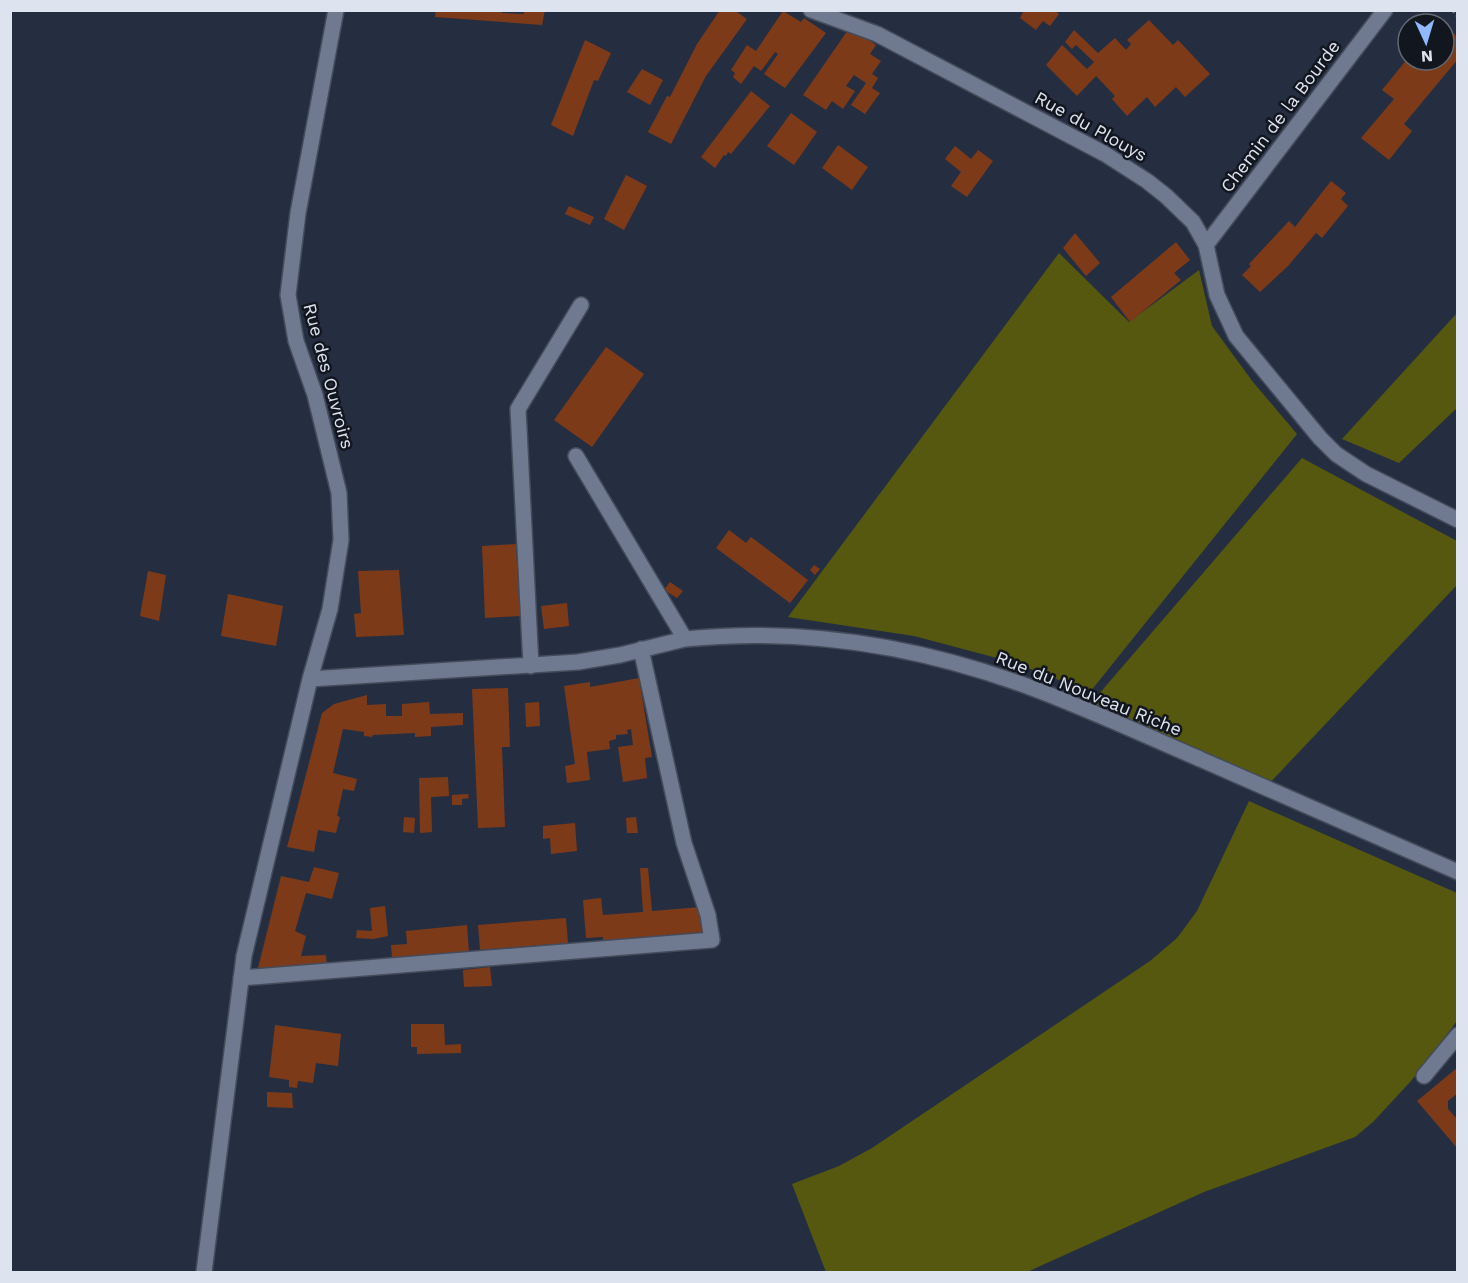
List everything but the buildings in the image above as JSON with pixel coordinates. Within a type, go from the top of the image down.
[{"type":"street","name":"Rue des Ouvroirs","points":[[204,1272],[247,938],[310,678],[330,609],[341,540],[339,493],[315,395],[296,341],[288,295],[298,213],[336,10]]},
{"type":"street","name":"Rue du Plouys","points":[[811,10],[877,34],[1128,167],[1182,210],[1193,222],[1206,245],[1217,295],[1236,336],[1320,438],[1336,453],[1366,474],[1458,520]]},
{"type":"street","name":"Chemin de la Bourde","points":[[1206,245],[1385,10]]},
{"type":"street","points":[[531,666],[518,409],[581,305]]},
{"type":"street","points":[[576,456],[686,639]]},
{"type":"street","name":"Rue du Nouveau Riche","points":[[310,678],[531,666],[598,660],[686,639],[742,634],[818,637],[874,645],[970,667],[1023,684],[1086,709],[1458,872]]},
{"type":"street","points":[[241,978],[712,940],[708,915],[684,843],[641,650]]},
{"type":"street","points":[[1424,1076],[1458,1035]]},
{"type":"path","points":[[1453,10],[1458,16]]},
{"type":"shaded area","points":[[1059,253],[1129,322],[1199,270],[1212,326],[1253,382],[1297,434],[1090,692],[1012,662],[914,636],[788,617]]},
{"type":"shaded area","points":[[1457,313],[1457,408],[1399,463],[1342,439]]},
{"type":"shaded area","points":[[1302,458],[1457,541],[1457,585],[1265,788],[1086,709]]},
{"type":"shaded area","points":[[1249,801],[1457,893],[1457,1021],[1411,1081],[1373,1122],[1355,1137],[1204,1192],[1027,1272],[826,1272],[792,1184],[839,1166],[872,1148],[1150,961],[1177,938],[1197,911]]}]
